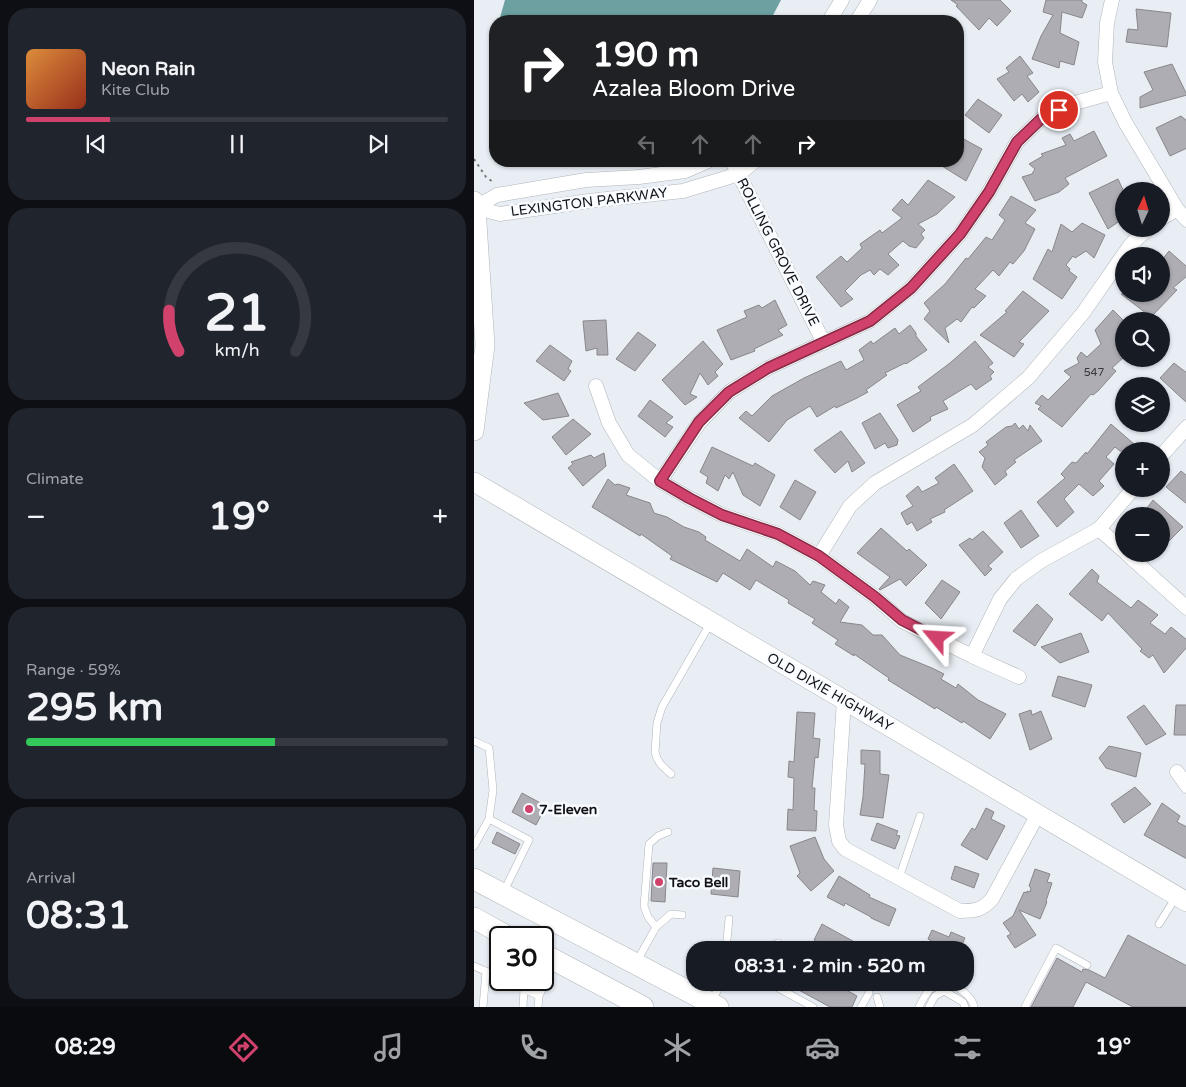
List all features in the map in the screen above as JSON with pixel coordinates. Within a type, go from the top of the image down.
[{"type":"main road","points":[[474,879],[712,1006]]},
{"type":"main road","points":[[474,920],[489,928]]},
{"type":"main road","points":[[554,961],[643,1007]]},
{"type":"street","points":[[833,15],[842,0]]},
{"type":"street","points":[[861,15],[870,0]]},
{"type":"street","points":[[1112,0],[1107,23],[1105,62],[1111,94],[1125,122],[1177,209],[1186,220]]},
{"type":"street","points":[[660,481],[699,422],[729,392],[768,368],[870,321],[911,288],[960,234],[989,192],[1017,142],[1043,117],[1074,103],[1111,94]]},
{"type":"street","name":"LEXINGTON PARKWAY","points":[[475,206],[497,194],[586,180],[639,177],[685,171],[694,167]]},
{"type":"street","name":"ROLLING GROVE DRIVE","points":[[736,167],[824,343]]},
{"type":"street","name":"LEXINGTON PARKWAY","points":[[475,206],[500,214],[589,200],[683,191],[740,174],[748,167]]},
{"type":"street","points":[[474,431],[485,346],[475,206]]},
{"type":"street","points":[[1170,213],[1177,209]]},
{"type":"street","points":[[819,556],[850,506],[875,483],[973,425],[1028,378],[1084,313],[1131,244],[1138,238]]},
{"type":"street","points":[[596,386],[609,423],[628,455],[660,481],[722,515],[778,534],[819,556],[875,597],[902,620],[972,656],[1019,676]]},
{"type":"street","points":[[1170,446],[1186,427]]},
{"type":"street","name":"OLD DIXIE HIGHWAY","points":[[474,482],[1181,899]]},
{"type":"street","points":[[972,656],[1000,599],[1016,579],[1041,560],[1099,529],[1126,497]]},
{"type":"street","points":[[1099,529],[1115,544]]},
{"type":"street","points":[[1135,562],[1186,608]]},
{"type":"street","points":[[844,700],[836,834],[845,849],[960,911],[976,911],[986,906],[992,899],[1038,814]]},
{"type":"street","points":[[1177,772],[1186,786]]},
{"type":"lane","points":[[671,774],[656,758],[659,714],[711,622]]},
{"type":"lane","points":[[474,740],[489,748],[493,790],[488,819],[474,846]]},
{"type":"lane","points":[[899,878],[920,816]]},
{"type":"lane","points":[[488,819],[529,840],[503,894]]},
{"type":"lane","points":[[656,927],[648,917],[644,906],[649,844],[663,832],[668,832]]},
{"type":"lane","points":[[1159,924],[1181,899]]},
{"type":"lane","points":[[635,964],[656,927],[672,914],[682,915]]},
{"type":"lane","points":[[727,941],[729,918]]},
{"type":"lane","points":[[1025,1007],[1056,948],[1087,964]]},
{"type":"lane","points":[[474,966],[489,972]]},
{"type":"lane","points":[[484,1007],[486,971]]},
{"type":"lane","points":[[919,1007],[927,992],[938,984],[943,983],[962,990],[973,1002],[974,1007]]},
{"type":"lane","points":[[523,1007],[524,991]]},
{"type":"lane","points":[[528,991],[539,996]]},
{"type":"lane","points":[[538,1007],[540,991]]},
{"type":"lane","points":[[712,1006],[718,991]]},
{"type":"lane","points":[[784,991],[813,1007]]},
{"type":"lane","points":[[929,1007],[935,996],[944,991],[954,995],[963,1002],[965,1007]]},
{"type":"lane","points":[[862,1007],[869,992]]},
{"type":"lane","points":[[877,997],[880,1007]]},
{"type":"path","points":[[474,159],[486,177],[493,182],[491,189]]},
{"type":"water","points":[[505,0],[781,0],[773,15],[501,15]]},
{"type":"building","points":[[951,0],[1000,0],[1011,11],[997,26],[989,18],[979,30],[956,6],[958,5]]},
{"type":"building","points":[[1046,0],[1082,0],[1087,5],[1082,18],[1062,12],[1060,33],[1079,42],[1074,65],[1060,61],[1059,68],[1032,59],[1041,36],[1053,15],[1043,12]]},
{"type":"building","points":[[1136,9],[1171,13],[1167,47],[1126,42],[1128,29],[1138,30]]},
{"type":"building","points":[[1020,56],[1033,73],[1027,76],[1039,92],[1028,102],[1022,94],[1014,101],[997,79],[1009,72],[1006,68]]},
{"type":"building","points":[[1172,64],[1187,95],[1140,108],[1140,97],[1153,90],[1144,72]]},
{"type":"building","points":[[978,99],[1002,115],[989,133],[965,115]]},
{"type":"building","points":[[1181,116],[1187,121],[1187,148],[1170,156],[1156,128]]},
{"type":"building","points":[[1094,131],[1107,156],[1065,178],[1069,184],[1059,192],[1035,201],[1022,177],[1032,174],[1035,169],[1029,164],[1043,156],[1041,154],[1066,145],[1062,138],[1070,134],[1074,141]]},
{"type":"building","points":[[964,139],[982,149],[966,181],[944,167],[964,167]]},
{"type":"building","points":[[1118,179],[1119,182],[1115,182],[1115,224],[1108,229],[1089,193]]},
{"type":"building","points":[[928,180],[955,197],[937,214],[918,224],[925,230],[921,234],[924,238],[916,248],[909,246],[903,241],[888,254],[899,265],[888,275],[880,269],[874,275],[870,270],[861,275],[845,291],[853,299],[841,307],[816,277],[841,256],[847,262],[862,248],[860,244],[880,230],[882,233],[902,218],[892,210],[902,199],[908,205]]},
{"type":"building","points":[[1011,196],[1036,210],[1025,223],[1035,229],[1024,251],[1013,264],[1010,262],[999,276],[993,270],[975,289],[986,296],[974,308],[972,307],[961,322],[957,319],[945,328],[949,343],[924,319],[930,311],[924,303],[945,284],[986,237],[992,240],[1005,220],[999,215]]},
{"type":"building","points":[[1082,223],[1105,235],[1094,258],[1086,251],[1075,258],[1073,256],[1066,265],[1070,269],[1069,271],[1077,277],[1062,299],[1033,279],[1048,249],[1052,252],[1061,224],[1072,232]]},
{"type":"building","points":[[1170,252],[1187,267],[1187,276],[1173,288],[1177,290],[1170,297]]},
{"type":"building","points":[[1023,291],[1049,311],[1019,342],[1024,344],[1014,357],[980,335],[1007,312],[1005,311]]},
{"type":"building","points":[[775,300],[787,325],[778,330],[783,335],[754,349],[755,351],[731,360],[717,330],[747,317],[744,311],[759,305],[762,308]]},
{"type":"building","points":[[1131,302],[1165,302],[1156,312],[1144,312]]},
{"type":"building","points":[[1113,310],[1115,312],[1115,365],[1112,368],[1116,371],[1098,391],[1093,395],[1091,394],[1062,427],[1038,409],[1041,406],[1035,403],[1042,395],[1048,400],[1071,377],[1064,371],[1079,363],[1077,358],[1081,352],[1087,357],[1101,344],[1095,330]]},
{"type":"building","points":[[606,320],[608,355],[597,355],[597,348],[586,351],[583,321]]},
{"type":"building","points":[[910,325],[927,350],[906,364],[885,373],[887,375],[866,390],[868,392],[857,398],[836,408],[835,406],[817,417],[810,406],[787,420],[769,442],[739,418],[746,411],[752,416],[772,396],[804,378],[841,361],[846,370],[864,360],[859,350],[871,341],[873,344],[895,328],[899,334]]},
{"type":"building","points":[[638,332],[656,345],[635,371],[616,359]]},
{"type":"building","points":[[703,341],[723,364],[715,372],[718,376],[708,385],[700,373],[690,394],[697,397],[685,405],[662,380]]},
{"type":"building","points":[[975,341],[993,363],[988,367],[994,372],[990,376],[992,379],[976,390],[971,384],[943,401],[948,409],[930,417],[931,420],[913,432],[897,405],[921,391],[918,387]]},
{"type":"building","points":[[550,345],[572,361],[568,369],[571,371],[564,381],[536,361]]},
{"type":"building","points":[[1174,363],[1187,373],[1187,403],[1170,387],[1170,377],[1161,377]]},
{"type":"building","points":[[558,393],[569,416],[543,420],[524,403]]},
{"type":"building","points":[[650,400],[673,417],[666,423],[673,427],[665,437],[638,416]]},
{"type":"building","points":[[880,413],[898,440],[897,445],[888,448],[885,443],[875,449],[862,423]]},
{"type":"building","points":[[573,419],[591,434],[566,455],[552,437]]},
{"type":"building","points":[[1015,423],[1019,429],[1023,425],[1028,431],[1030,425],[1042,441],[1014,460],[1016,462],[1005,471],[1007,475],[995,485],[982,467],[985,458],[979,452],[988,445],[986,442],[1006,427],[1012,426]]},
{"type":"building","points":[[1111,424],[1115,427],[1115,432],[1120,432],[1132,442],[1115,442],[1115,447],[1106,457],[1114,464],[1099,481],[1104,486],[1093,496],[1079,484],[1064,499],[1074,512],[1057,527],[1037,502],[1065,478],[1061,474],[1072,462],[1076,463],[1086,452],[1087,454]]},
{"type":"building","points":[[841,431],[865,463],[852,472],[848,461],[835,473],[814,450]]},
{"type":"building","points":[[712,447],[753,466],[755,463],[775,475],[760,506],[743,495],[733,472],[729,479],[725,475],[718,491],[706,483],[708,477],[700,472]]},
{"type":"building","points":[[604,453],[606,466],[583,486],[568,468],[573,464],[571,462],[591,455],[594,458]]},
{"type":"building","points":[[954,464],[973,491],[944,510],[945,512],[930,519],[932,522],[917,531],[912,522],[907,525],[901,513],[913,506],[906,496],[918,486],[922,492],[939,483],[935,478]]},
{"type":"building","points":[[1181,471],[1187,476],[1187,504],[1170,490],[1170,483]]},
{"type":"building","points":[[608,479],[615,485],[618,484],[630,488],[626,495],[650,503],[654,513],[699,532],[706,537],[705,540],[740,561],[747,549],[773,567],[776,561],[795,571],[810,585],[813,581],[825,585],[821,592],[836,604],[839,599],[849,607],[840,622],[862,625],[873,635],[882,635],[900,655],[944,674],[941,679],[956,688],[958,684],[978,700],[1006,714],[990,739],[963,721],[962,723],[936,707],[935,709],[888,680],[889,678],[854,654],[854,656],[835,644],[838,640],[812,623],[815,619],[788,603],[789,600],[756,580],[750,590],[723,573],[717,582],[670,559],[672,556],[641,534],[640,536],[592,507]]},
{"type":"building","points":[[795,480],[816,492],[800,520],[780,507]]},
{"type":"building","points":[[1153,500],[1161,507],[1148,507]]},
{"type":"building","points":[[1021,510],[1039,536],[1021,548],[1004,523]]},
{"type":"building","points":[[1170,515],[1183,527],[1170,540]]},
{"type":"building","points":[[881,528],[907,551],[909,549],[927,565],[906,586],[900,579],[880,590],[890,577],[857,553]]},
{"type":"building","points":[[983,531],[1003,552],[988,566],[992,569],[985,576],[959,545],[970,538],[972,540]]},
{"type":"building","points":[[1092,569],[1099,576],[1097,582],[1131,608],[1138,600],[1158,615],[1150,623],[1165,634],[1171,627],[1187,640],[1187,647],[1164,673],[1153,655],[1149,658],[1140,651],[1142,649],[1108,613],[1102,621],[1069,594]]},
{"type":"building","points":[[942,580],[960,592],[941,619],[925,603]]},
{"type":"building","points":[[1037,604],[1053,619],[1035,646],[1013,631]]},
{"type":"building","points":[[1081,633],[1089,652],[1060,663],[1041,647]]},
{"type":"building","points":[[1058,676],[1092,685],[1085,707],[1052,696]]},
{"type":"building","points":[[1144,705],[1166,734],[1146,745],[1127,717]]},
{"type":"building","points":[[1176,705],[1187,705],[1187,735],[1174,735]]},
{"type":"building","points":[[1031,710],[1032,715],[1041,711],[1052,739],[1030,750],[1019,714]]},
{"type":"building","points":[[797,712],[815,713],[813,738],[820,739],[818,758],[815,757],[812,788],[815,788],[814,810],[817,811],[816,831],[787,830],[788,809],[793,810],[794,778],[788,777],[789,761],[794,762]]},
{"type":"building","points":[[1109,746],[1141,753],[1136,777],[1106,768],[1099,758]]},
{"type":"building","points":[[861,750],[880,751],[880,774],[889,775],[883,818],[860,815],[865,764],[861,764]]},
{"type":"building","points":[[1135,787],[1151,804],[1124,823],[1111,804]]},
{"type":"building","name":"7-Eleven","points":[[522,793],[546,806],[536,825],[512,812]]},
{"type":"building","points":[[1162,803],[1180,816],[1177,822],[1187,827],[1187,859],[1144,835]]},
{"type":"building","points":[[986,808],[994,812],[991,819],[1005,826],[987,860],[961,845],[972,828],[975,830]]},
{"type":"building","points":[[877,823],[898,831],[896,835],[900,836],[895,849],[871,840]]},
{"type":"building","points":[[497,832],[520,844],[515,854],[492,843]]},
{"type":"building","points":[[815,837],[824,859],[834,871],[811,891],[797,876],[800,873],[790,846]]},
{"type":"building","name":"Taco Bell","points":[[653,863],[667,863],[665,902],[651,901]]},
{"type":"building","points":[[955,866],[979,874],[974,888],[951,879]]},
{"type":"building","points":[[713,868],[740,871],[738,897],[711,894]]},
{"type":"building","points":[[1035,869],[1050,874],[1047,882],[1052,883],[1040,919],[1019,910],[1036,935],[1015,948],[1007,936],[1011,934],[1003,923],[1013,916],[1024,892],[1030,892],[1031,888],[1029,886]]},
{"type":"building","points":[[839,876],[870,895],[869,897],[896,909],[889,926],[845,903],[844,906],[827,897]]},
{"type":"building","points":[[822,924],[853,941],[816,941],[814,940]]},
{"type":"building","points":[[932,930],[949,937],[951,932],[965,938],[964,941],[932,941],[928,939]]},
{"type":"building","points":[[1128,935],[1187,966],[1187,1007],[1133,1007],[1086,982],[1073,1007],[1031,1007],[1057,958],[1082,972],[1083,969],[1089,970],[1105,978]]},
{"type":"building","points":[[801,991],[848,991],[857,996],[852,1007],[830,1007]]},
{"type":"place","name":"7-Eleven","points":[[529,809]]},
{"type":"place","name":"Taco Bell","points":[[659,882]]},
{"type":"route","points":[[937,638],[902,620],[875,597],[819,556],[778,534],[722,515],[660,481],[699,422],[729,392],[768,368],[870,321],[911,288],[960,234],[989,192],[1017,142],[1043,117],[1059,110]]}]
